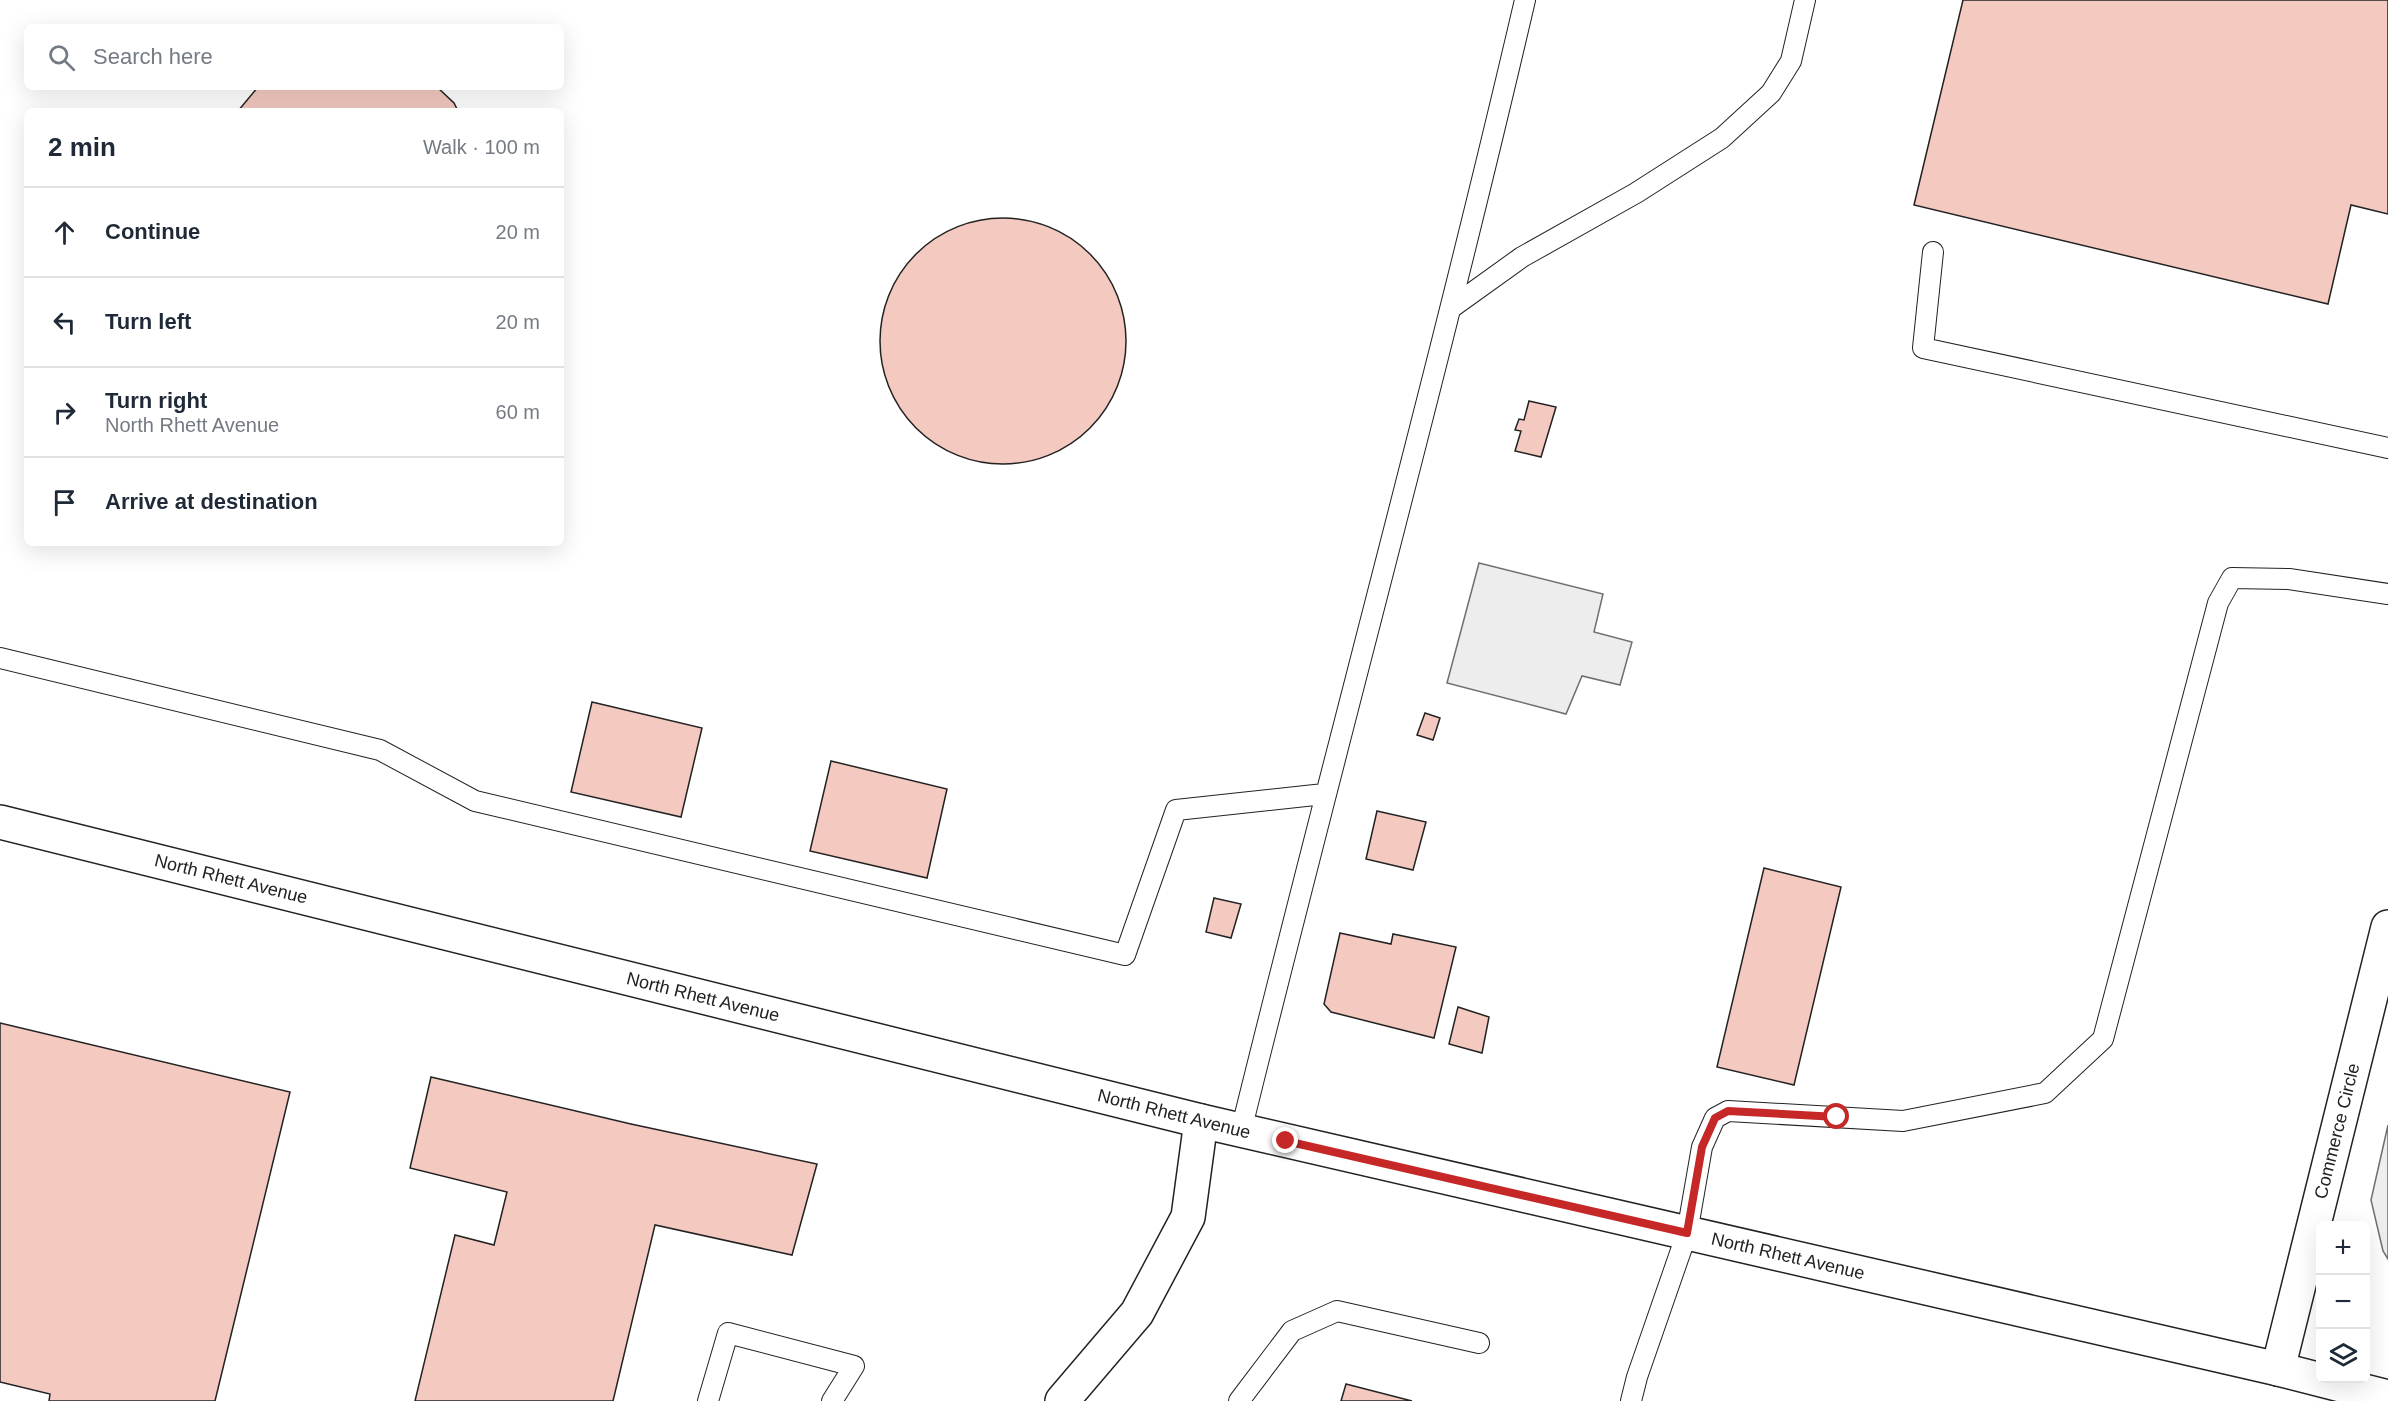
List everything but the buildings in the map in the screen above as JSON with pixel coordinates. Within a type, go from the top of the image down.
[{"type":"main road","name":"North Rhett Avenue","points":[[0,822],[1241,1131],[2278,1369],[2388,1397]]},
{"type":"main road","name":"Commerce Circle","points":[[2278,1369],[2388,927]]},
{"type":"main road","points":[[1062,1401],[1137,1313],[1188,1217],[1201,1121]]},
{"type":"lane","points":[[1241,1131],[1324,794],[1451,308],[1526,0]]},
{"type":"lane","points":[[1451,308],[1522,257],[1636,193],[1722,138],[1771,93],[1791,61],[1804,0]]},
{"type":"lane","points":[[1933,252],[1923,348],[2388,448]]},
{"type":"lane","points":[[1631,1401],[1637,1377],[1687,1233],[1702,1147],[1715,1118],[1728,1111],[1903,1121],[2045,1093],[2103,1039],[2218,603],[2232,578],[2289,579],[2388,594]]},
{"type":"lane","points":[[0,658],[380,750],[475,801],[1125,955],[1176,810],[1324,794]]},
{"type":"lane","points":[[1239,1401],[1292,1331],[1337,1311],[1479,1344]]},
{"type":"lane","points":[[708,1401],[728,1333],[854,1366],[832,1401]]},
{"type":"shaded area","points":[[1479,563],[1603,594],[1594,632],[1632,642],[1620,685],[1582,676],[1566,714],[1447,683]]},
{"type":"shaded area","points":[[2388,1125],[2388,1259],[2383,1251],[2371,1200]]},
{"type":"route","points":[[1286,1141],[1687,1233],[1702,1147],[1715,1118],[1728,1111],[1837,1117]]}]
